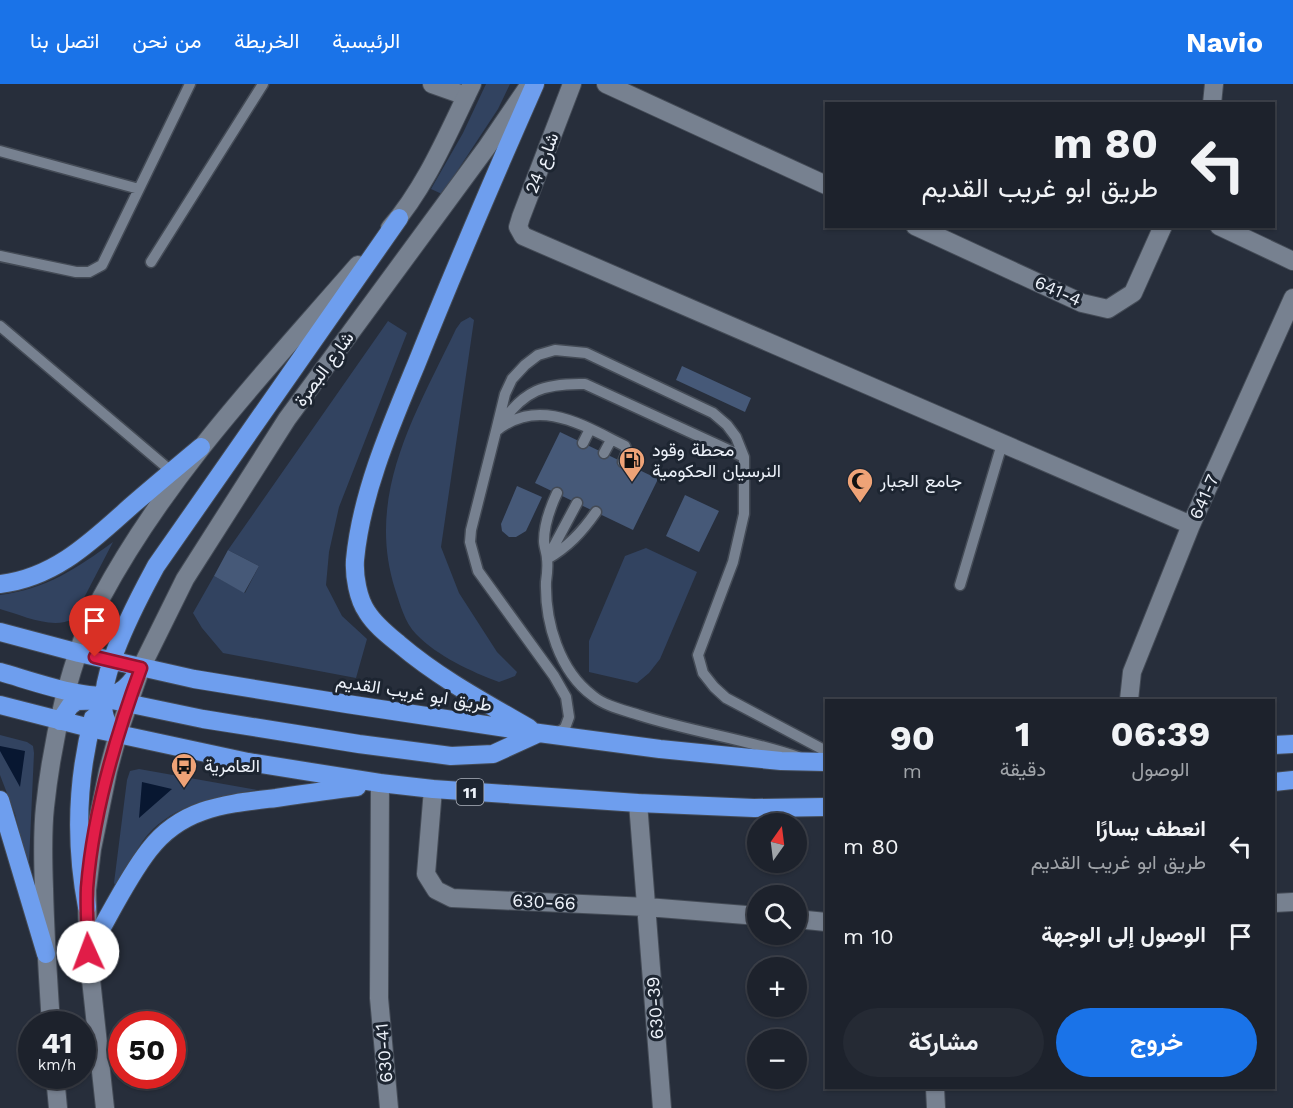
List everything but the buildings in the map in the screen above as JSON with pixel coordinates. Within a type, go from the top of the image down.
[{"type":"highway","points":[[535,84],[461,252],[385,440],[361,526],[355,562],[358,588],[367,612],[386,633],[417,660],[460,688],[546,734]]},
{"type":"highway","points":[[87,907],[80,855],[79,812],[83,765],[90,728],[129,616],[168,548],[399,218]]},
{"type":"highway","points":[[0,584],[42,573],[80,552],[201,447]]},
{"type":"highway","name":"طريق ابو غريب القديم","points":[[0,632],[141,668],[251,689],[546,734],[671,750],[781,761],[822,758]]},
{"type":"highway","points":[[79,653],[91,660],[96,669],[107,723],[109,728],[118,734]]},
{"type":"highway","points":[[60,721],[70,706],[77,701],[101,698],[120,692],[141,668]]},
{"type":"highway","points":[[0,672],[67,691],[203,719],[451,756],[493,754],[546,734]]},
{"type":"highway","name":"11","points":[[0,705],[90,728],[248,762],[380,783],[433,789],[638,803],[754,808],[825,807]]},
{"type":"highway","points":[[1275,745],[1293,744]]},
{"type":"highway","points":[[1275,782],[1293,780]]},
{"type":"highway","points":[[88,952],[150,849],[164,834],[183,820],[201,811],[231,803],[380,783]]},
{"type":"highway","points":[[0,800],[46,954]]},
{"type":"street","points":[[50,1011],[46,954],[44,809],[53,747],[67,691],[101,598],[164,496],[201,447],[399,218],[425,178],[469,90],[432,84]]},
{"type":"street","name":"شارع البصرة","points":[[105,1108],[88,952],[87,907],[92,849],[118,734],[141,668],[184,579],[287,419],[487,147],[530,84]]},
{"type":"street","name":"شارع 24","points":[[572,84],[519,222],[520,232],[527,239],[1002,444]]},
{"type":"street","points":[[606,84],[825,186]]},
{"type":"street","points":[[1212,102],[1214,84]]},
{"type":"street","name":"641-4","points":[[919,228],[1082,303],[1108,309],[1133,293],[1162,228]]},
{"type":"street","points":[[1223,228],[1293,261]]},
{"type":"street","name":"641-7","points":[[1129,699],[1132,672],[1191,525],[1293,298]]},
{"type":"street","points":[[1002,444],[1191,525]]},
{"type":"street","name":"630-41","points":[[380,783],[379,998],[389,1108]]},
{"type":"street","name":"630-66","points":[[433,789],[426,874],[436,890],[452,898],[647,907],[747,915]]},
{"type":"street","name":"630-39","points":[[638,803],[662,1108]]},
{"type":"street","points":[[1275,903],[1293,902]]},
{"type":"street","points":[[807,920],[825,922]]},
{"type":"street","points":[[56,1089],[58,1108]]},
{"type":"street","points":[[935,1089],[936,1108]]},
{"type":"lane","points":[[0,256],[76,272],[89,272],[102,265],[190,84]]},
{"type":"lane","points":[[151,262],[262,84]]},
{"type":"lane","points":[[0,151],[139,189]]},
{"type":"lane","points":[[0,326],[171,471]]},
{"type":"lane","points":[[546,734],[566,728],[569,717],[566,697],[554,676],[482,579],[470,542],[505,394],[512,379],[525,365],[538,355],[555,350],[586,353],[713,413],[727,425],[736,437],[744,457],[744,514],[733,562],[698,655],[703,673],[726,698],[799,734],[822,758]]},
{"type":"lane","points":[[496,431],[508,413],[540,388],[560,383],[585,384],[744,457]]},
{"type":"lane","points":[[496,431],[503,425],[517,420],[548,414],[568,419],[625,446],[627,452],[623,462]]},
{"type":"lane","points":[[583,443],[590,429]]},
{"type":"lane","points":[[604,453],[611,440]]},
{"type":"lane","points":[[960,585],[1002,444]]},
{"type":"lane","points":[[557,493],[546,522],[544,542],[547,559],[548,618],[558,649],[574,679],[594,697],[667,724],[822,758]]},
{"type":"lane","points":[[547,559],[577,503]]},
{"type":"lane","points":[[547,559],[563,550],[577,537],[596,512]]},
{"type":"shaded area","points":[[486,84],[510,84],[498,109],[442,194],[431,189],[463,133]]},
{"type":"shaded area","points":[[470,317],[474,320],[441,547],[459,593],[497,652],[517,672],[515,676],[499,682],[444,656],[416,634],[401,607],[387,554],[386,520],[399,455],[425,392],[456,329],[461,322]]},
{"type":"shaded area","points":[[388,321],[407,333],[339,507],[329,552],[326,585],[342,616],[367,639],[356,678],[223,653],[193,613],[214,576],[245,593],[259,566],[228,550]]},
{"type":"shaded area","points":[[113,542],[73,619],[56,623],[46,622],[0,609],[0,595],[46,583],[86,561]]},
{"type":"shaded area","points":[[646,548],[697,572],[660,659],[637,683],[589,672],[589,641],[625,556]]},
{"type":"shaded area","points":[[0,735],[27,742],[33,746],[29,862],[26,861],[15,814],[0,775]]},
{"type":"shaded area","points":[[0,746],[25,751],[20,787],[0,751]]},
{"type":"shaded area","points":[[139,769],[257,790],[189,806],[164,820],[142,842],[119,885],[116,886],[114,883],[127,780],[130,771]]},
{"type":"shaded area","points":[[142,782],[172,789],[139,818]]},
{"type":"place","name":"محطة وقود النرسيان الحكومية","points":[[632,483]]},
{"type":"place","name":"جامع الجبار","points":[[860,504]]},
{"type":"place","name":"العامرية","points":[[184,789]]},
{"type":"route","points":[[88,952],[87,890],[92,849],[118,734],[141,668],[95,657]]}]
